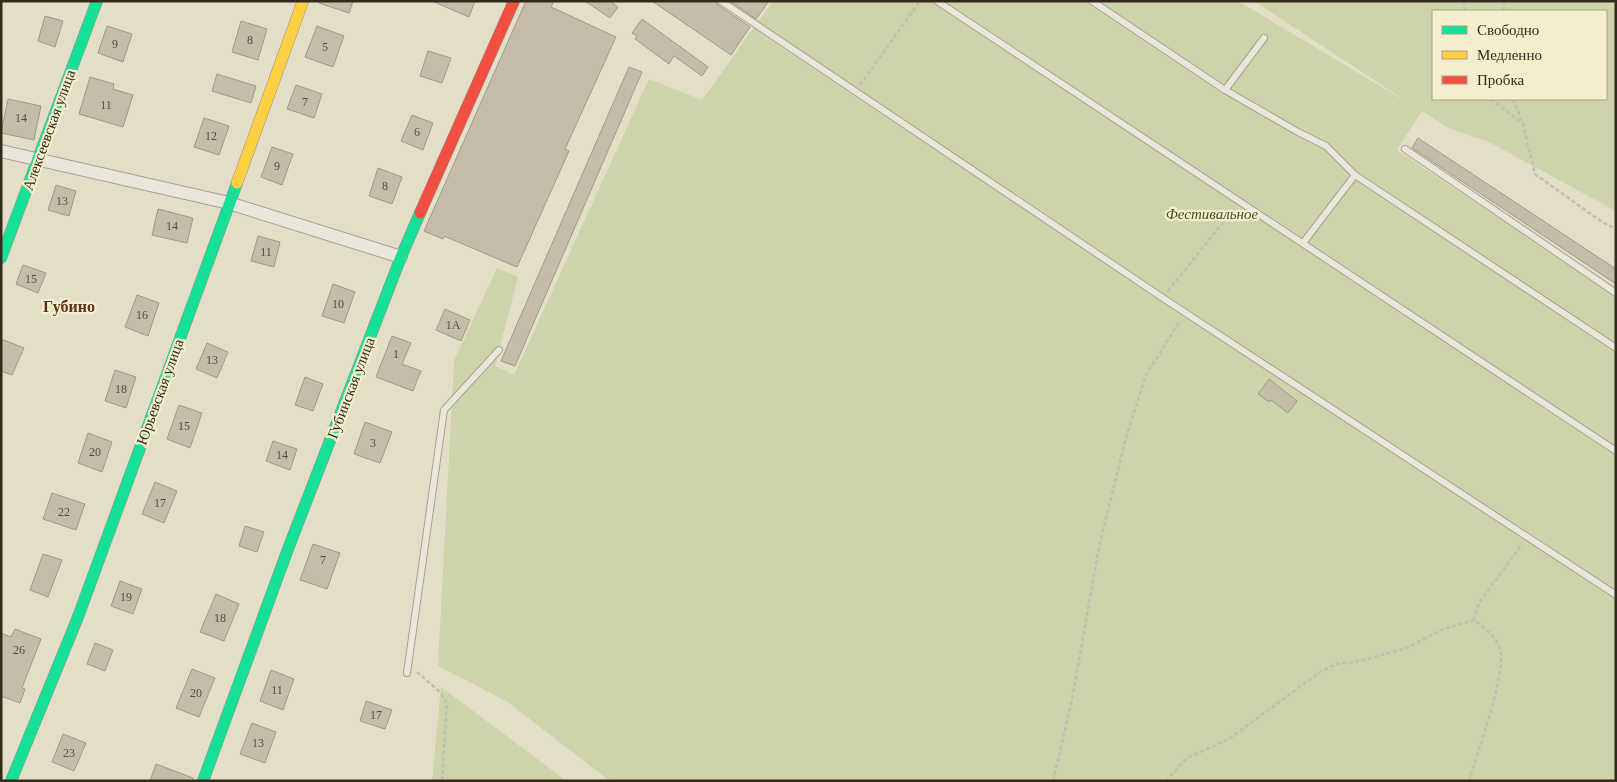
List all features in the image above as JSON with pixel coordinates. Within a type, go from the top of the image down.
[{"type":"street","name":"Алексеевская улица","points":[[1,258],[97,1]]},
{"type":"street","name":"Юрьевская улица","points":[[10,781],[78,617],[303,1]]},
{"type":"street","name":"Губинская улица","points":[[203,781],[288,549],[401,257],[514,1]]},
{"type":"street","points":[[1,151],[229,203],[401,257]]},
{"type":"lane","points":[[721,1],[857,90],[1162,298],[1616,595]]},
{"type":"lane","points":[[937,1],[1616,450]]},
{"type":"lane","points":[[1092,1],[1225,90],[1326,146],[1355,175],[1616,348]]},
{"type":"lane","points":[[1225,90],[1264,38]]},
{"type":"lane","points":[[1405,149],[1616,293]]},
{"type":"lane","points":[[1303,243],[1355,175]]},
{"type":"lane","points":[[406,674],[444,410],[499,350]]},
{"type":"path","points":[[857,90],[920,1]]},
{"type":"path","points":[[1492,100],[1523,124]]},
{"type":"path","points":[[1513,100],[1523,124],[1535,174],[1602,222],[1616,229]]},
{"type":"path","points":[[1162,298],[1240,201]]},
{"type":"path","points":[[1053,781],[1072,700],[1099,546],[1126,437],[1146,376],[1164,344],[1186,312]]},
{"type":"path","points":[[1474,620],[1479,603],[1527,537]]},
{"type":"path","points":[[1166,781],[1187,758],[1229,739],[1320,672],[1336,664],[1356,662],[1407,648],[1441,630],[1474,620]]},
{"type":"path","points":[[1469,781],[1496,689],[1500,649],[1490,633],[1474,620]]},
{"type":"path","points":[[408,665],[440,692],[447,703],[442,781]]},
{"type":"green space","name":"Фестивальное","points":[[773,1],[1238,1],[1412,105],[1254,1],[1616,1],[1616,211],[1489,142],[1448,128],[1422,111],[1397,150],[1616,297],[1616,781],[610,781],[506,701],[438,666],[454,361],[497,268],[518,277],[495,366],[514,375],[649,79],[702,100]]},
{"type":"green space","points":[[441,687],[564,779],[566,781],[432,781]]},
{"type":"building","points":[[319,1],[353,1],[349,13],[319,3]]},
{"type":"building","points":[[432,1],[475,1],[469,17]]},
{"type":"building","points":[[526,1],[554,1],[551,7],[616,37],[565,149],[569,151],[517,267],[444,236],[443,239],[424,231]]},
{"type":"building","points":[[585,1],[610,1],[618,7],[610,18]]},
{"type":"building","points":[[652,1],[716,1],[718,5],[750,27],[731,55]]},
{"type":"building","points":[[730,1],[769,1],[756,19]]},
{"type":"building","points":[[45,16],[63,21],[55,47],[38,41]]},
{"type":"building","points":[[642,19],[708,67],[702,76],[674,56],[669,64],[635,39],[637,36],[632,33]]},
{"type":"building","points":[[241,21],[267,29],[258,60],[232,52]]},
{"type":"building","points":[[107,26],[132,34],[123,62],[98,53]]},
{"type":"building","points":[[317,26],[344,36],[333,67],[305,57]]},
{"type":"building","points":[[428,51],[451,58],[442,83],[420,76]]},
{"type":"building","points":[[629,67],[642,72],[515,366],[501,361]]},
{"type":"building","points":[[217,74],[256,86],[251,103],[212,91]]},
{"type":"building","points":[[90,77],[114,84],[113,89],[133,95],[123,127],[79,114]]},
{"type":"building","points":[[296,85],[322,94],[314,118],[287,109]]},
{"type":"building","points":[[8,99],[41,106],[34,140],[1,133]]},
{"type":"building","points":[[412,115],[433,123],[423,150],[401,141]]},
{"type":"building","points":[[204,118],[229,126],[219,155],[194,147]]},
{"type":"building","points":[[1418,138],[1616,269],[1616,284],[1412,148]]},
{"type":"building","points":[[272,147],[293,154],[282,185],[261,177]]},
{"type":"building","points":[[378,168],[402,177],[392,204],[369,196]]},
{"type":"building","points":[[56,185],[76,191],[69,216],[48,210]]},
{"type":"building","points":[[158,209],[193,218],[187,243],[152,235]]},
{"type":"building","points":[[258,236],[280,242],[274,267],[251,261]]},
{"type":"building","points":[[23,265],[46,273],[38,293],[16,284]]},
{"type":"building","points":[[333,284],[355,292],[344,323],[322,316]]},
{"type":"building","points":[[137,295],[159,303],[148,336],[125,327]]},
{"type":"building","points":[[445,309],[470,320],[461,341],[436,330]]},
{"type":"building","points":[[392,336],[411,343],[402,364],[421,371],[413,391],[376,377]]},
{"type":"building","points":[[1,339],[24,348],[12,375],[1,371]]},
{"type":"building","points":[[207,343],[228,352],[217,378],[196,369]]},
{"type":"building","points":[[115,370],[136,377],[126,408],[105,401]]},
{"type":"building","points":[[305,377],[323,384],[313,411],[295,405]]},
{"type":"building","points":[[1269,379],[1297,401],[1288,413],[1271,400],[1269,402],[1258,394]]},
{"type":"building","points":[[179,405],[202,413],[190,448],[167,439]]},
{"type":"building","points":[[365,422],[392,432],[380,463],[354,454]]},
{"type":"building","points":[[88,433],[112,442],[102,472],[78,463]]},
{"type":"building","points":[[273,441],[297,449],[290,470],[266,461]]},
{"type":"building","points":[[155,482],[177,491],[164,523],[142,514]]},
{"type":"building","points":[[52,493],[85,504],[76,530],[43,519]]},
{"type":"building","points":[[245,526],[264,532],[257,552],[239,546]]},
{"type":"building","points":[[313,544],[340,553],[327,589],[300,580]]},
{"type":"building","points":[[43,554],[62,560],[48,597],[30,590]]},
{"type":"building","points":[[120,581],[142,589],[133,614],[111,606]]},
{"type":"building","points":[[216,594],[239,604],[224,641],[200,632]]},
{"type":"building","points":[[15,629],[41,639],[22,688],[25,689],[20,703],[1,696],[1,633],[11,637]]},
{"type":"building","points":[[95,643],[113,650],[105,671],[87,664]]},
{"type":"building","points":[[192,669],[215,678],[199,717],[176,708]]},
{"type":"building","points":[[271,670],[294,679],[283,710],[260,701]]},
{"type":"building","points":[[366,701],[392,710],[385,729],[360,721]]},
{"type":"building","points":[[252,723],[276,732],[265,763],[240,754]]},
{"type":"building","points":[[63,734],[86,743],[74,771],[52,762]]},
{"type":"building","points":[[156,764],[193,778],[193,781],[150,781]]},
{"type":"traffic: fast","points":[[1,258],[97,1]]},
{"type":"traffic: fast","points":[[11,781],[78,617],[237,183]]},
{"type":"traffic: fast","points":[[203,781],[288,549],[401,257],[420,213]]},
{"type":"traffic: slow","points":[[237,183],[303,1]]},
{"type":"traffic: jam","points":[[420,213],[514,1]]},
{"type":"district","name":"Губино","points":[[69,306]]}]
